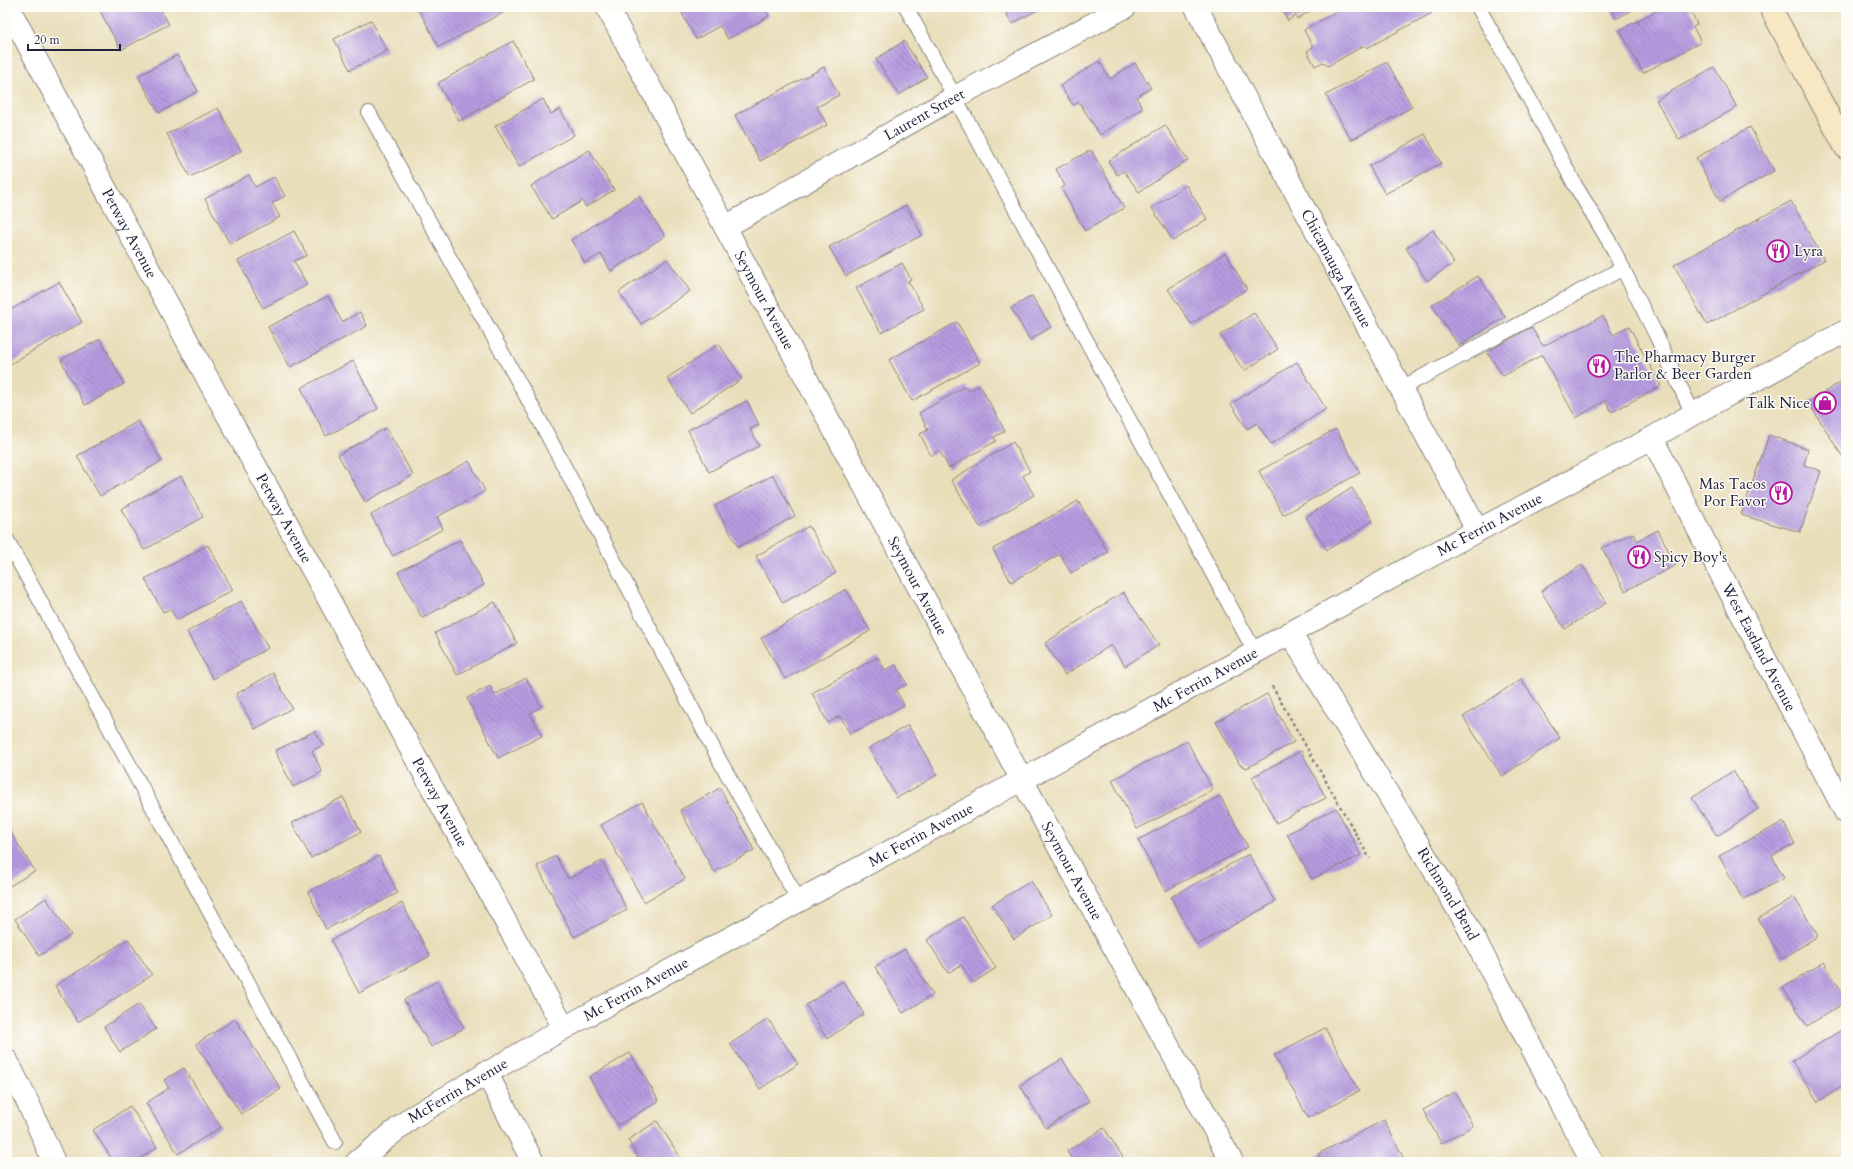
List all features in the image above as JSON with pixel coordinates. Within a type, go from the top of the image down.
[{"type":"main road","points":[[1770,7],[1846,148]]},
{"type":"street","name":"Petway Avenue","points":[[8,7],[210,382],[564,1028]]},
{"type":"street","name":"Seymour Avenue","points":[[607,7],[1022,780],[1232,1162]]},
{"type":"street","name":"Laurent Street","points":[[725,227],[955,97],[1125,7]]},
{"type":"street","name":"Chicamauga Avenue","points":[[1196,7],[1477,530]]},
{"type":"street","name":"Mc Ferrin Avenue","points":[[564,1028],[1022,780],[1477,530],[1652,438],[1693,414],[1846,331]]},
{"type":"street","name":"West Eastland Avenue","points":[[1652,438],[1727,586],[1846,813]]},
{"type":"street","name":"Richmond Bend","points":[[1290,633],[1465,921],[1592,1162]]},
{"type":"street","name":"McFerrin Avenue","points":[[357,1162],[411,1118],[486,1072],[564,1028]]},
{"type":"street","points":[[7,1061],[29,1105],[54,1162]]},
{"type":"street","points":[[486,1072],[533,1162]]},
{"type":"lane","points":[[906,7],[1255,652]]},
{"type":"lane","points":[[1478,7],[1623,268],[1656,334],[1693,414]]},
{"type":"lane","points":[[369,113],[539,419],[721,763],[799,901]]},
{"type":"lane","points":[[1400,389],[1623,268]]},
{"type":"lane","points":[[7,540],[334,1142]]},
{"type":"path","points":[[1272,686],[1370,859]]},
{"type":"building","points":[[106,7],[159,7],[169,24],[121,50],[100,11]]},
{"type":"building","points":[[417,7],[507,7],[508,10],[439,47]]},
{"type":"building","points":[[686,7],[764,7],[769,16],[728,39],[720,26],[696,39],[680,10]]},
{"type":"building","points":[[1003,7],[1043,7],[1012,24]]},
{"type":"building","points":[[1280,7],[1317,7],[1297,19],[1295,15],[1288,21]]},
{"type":"building","points":[[1344,7],[1347,11],[1353,7],[1428,7],[1432,13],[1367,48],[1365,45],[1328,66],[1323,62],[1315,66],[1307,51],[1313,47],[1304,30]]},
{"type":"building","points":[[1610,7],[1637,7],[1616,19]]},
{"type":"building","points":[[1664,7],[1688,7],[1697,24],[1693,27],[1701,42],[1643,73],[1620,30]]},
{"type":"building","points":[[371,20],[387,51],[350,70],[334,39]]},
{"type":"building","points":[[513,41],[534,79],[459,121],[438,83]]},
{"type":"building","points":[[904,41],[927,77],[899,95],[876,59]]},
{"type":"building","points":[[177,55],[198,91],[159,113],[138,76]]},
{"type":"building","points":[[1099,61],[1110,79],[1135,63],[1151,88],[1136,97],[1143,108],[1100,135],[1079,102],[1073,105],[1060,86]]},
{"type":"building","points":[[1387,62],[1412,107],[1351,140],[1326,95]]},
{"type":"building","points":[[824,67],[839,95],[817,107],[827,125],[760,161],[735,115]]},
{"type":"building","points":[[1714,67],[1737,107],[1679,140],[1656,100]]},
{"type":"building","points":[[543,99],[551,114],[560,109],[574,135],[519,167],[495,126]]},
{"type":"building","points":[[218,108],[241,151],[190,177],[167,134]]},
{"type":"building","points":[[1165,125],[1188,160],[1139,192],[1124,171],[1117,175],[1108,161]]},
{"type":"building","points":[[1750,127],[1774,171],[1720,201],[1696,158]]},
{"type":"building","points":[[1425,134],[1441,163],[1385,194],[1369,166]]},
{"type":"building","points":[[589,150],[614,190],[586,207],[582,201],[552,219],[531,186]]},
{"type":"building","points":[[1091,150],[1124,208],[1085,231],[1061,188],[1065,186],[1056,169]]},
{"type":"building","points":[[249,175],[255,187],[274,177],[285,196],[272,203],[280,217],[230,244],[205,199]]},
{"type":"building","points":[[1186,185],[1207,219],[1173,241],[1152,208]]},
{"type":"building","points":[[639,196],[665,236],[611,271],[601,254],[585,263],[571,240]]},
{"type":"building","points":[[1791,201],[1824,260],[1707,325],[1674,265]]},
{"type":"building","points":[[906,205],[922,235],[846,276],[829,247]]},
{"type":"building","points":[[1433,230],[1454,263],[1427,281],[1406,248]]},
{"type":"building","points":[[294,231],[307,255],[294,261],[307,285],[263,308],[238,261]]},
{"type":"building","points":[[1225,253],[1247,289],[1191,324],[1168,289]]},
{"type":"building","points":[[667,259],[690,291],[641,324],[619,292]]},
{"type":"building","points":[[902,263],[911,279],[908,281],[924,309],[881,333],[856,288]]},
{"type":"building","points":[[1478,276],[1505,317],[1459,346],[1432,305]]},
{"type":"building","points":[[59,282],[82,322],[7,366],[7,312]]},
{"type":"building","points":[[328,296],[342,322],[360,312],[367,326],[290,367],[268,327]]},
{"type":"building","points":[[1032,296],[1051,327],[1030,340],[1011,308]]},
{"type":"building","points":[[1254,313],[1278,349],[1244,371],[1220,335]]},
{"type":"building","name":"The Pharmacy Burger Parlor & Beer Garden","points":[[1603,316],[1613,335],[1629,326],[1661,386],[1612,412],[1605,401],[1576,418],[1542,355],[1503,376],[1487,352],[1531,327],[1543,346]]},
{"type":"building","points":[[957,322],[980,363],[912,401],[889,360]]},
{"type":"building","points":[[100,339],[124,384],[85,405],[61,360]]},
{"type":"building","points":[[719,344],[742,379],[690,413],[667,378]]},
{"type":"building","points":[[353,361],[378,409],[326,436],[301,388]]},
{"type":"building","points":[[1297,362],[1326,409],[1271,444],[1257,423],[1247,429],[1231,404]]},
{"type":"building","points":[[1844,380],[1846,383],[1846,462],[1808,402]]},
{"type":"building","points":[[980,385],[1005,431],[994,437],[996,441],[949,468],[939,450],[931,456],[920,434],[928,430],[919,413],[966,386],[969,391]]},
{"type":"building","points":[[747,401],[759,425],[750,429],[759,446],[709,472],[688,430]]},
{"type":"building","points":[[138,421],[162,461],[100,496],[77,456]]},
{"type":"building","points":[[386,428],[413,475],[365,502],[338,455]]},
{"type":"building","points":[[1336,429],[1360,473],[1283,515],[1259,471]]},
{"type":"building","name":"Mas Tacos Por Favor","points":[[1769,435],[1808,449],[1804,465],[1821,471],[1800,532],[1741,515]]},
{"type":"building","points":[[1013,442],[1030,471],[1023,476],[1034,495],[980,527],[951,480]]},
{"type":"building","points":[[469,461],[485,491],[437,517],[443,529],[393,556],[371,515]]},
{"type":"building","points":[[773,475],[795,516],[738,547],[715,506]]},
{"type":"building","points":[[181,476],[203,517],[144,550],[121,509]]},
{"type":"building","points":[[1352,488],[1373,521],[1327,550],[1306,517]]},
{"type":"building","points":[[1078,501],[1108,552],[1071,573],[1060,554],[1011,582],[993,549]]},
{"type":"building","points":[[809,526],[836,573],[783,603],[756,556]]},
{"type":"building","name":"Spicy Boy's","points":[[1658,530],[1676,565],[1625,591],[1602,548],[1633,533],[1637,541]]},
{"type":"building","points":[[460,540],[484,585],[422,618],[398,572]]},
{"type":"building","points":[[208,545],[233,590],[177,620],[170,609],[163,612],[145,579]]},
{"type":"building","points":[[1582,565],[1606,603],[1565,629],[1541,591]]},
{"type":"building","points":[[846,589],[870,631],[785,679],[761,638]]},
{"type":"building","points":[[1123,592],[1159,645],[1125,666],[1111,645],[1065,675],[1045,643]]},
{"type":"building","points":[[241,601],[268,648],[213,679],[187,632]]},
{"type":"building","points":[[495,602],[517,643],[457,675],[435,633]]},
{"type":"building","points":[[878,657],[885,670],[896,665],[907,684],[896,690],[904,705],[850,734],[840,716],[828,723],[812,693]]},
{"type":"building","points":[[273,673],[292,708],[255,729],[236,694]]},
{"type":"building","points":[[526,678],[541,707],[530,713],[542,736],[498,758],[467,698],[490,686],[494,695]]},
{"type":"building","points":[[1521,679],[1560,738],[1502,776],[1463,717]]},
{"type":"building","points":[[1267,694],[1294,742],[1247,768],[1240,765],[1216,722]]},
{"type":"building","points":[[908,725],[937,775],[897,798],[869,748]]},
{"type":"building","points":[[315,731],[323,745],[312,751],[322,772],[293,787],[275,751]]},
{"type":"building","points":[[1187,741],[1213,790],[1137,829],[1112,780]]},
{"type":"building","points":[[1301,751],[1326,798],[1276,823],[1252,777]]},
{"type":"building","points":[[1733,771],[1758,809],[1717,836],[1692,798]]},
{"type":"building","points":[[720,788],[754,850],[714,872],[680,810]]},
{"type":"building","points":[[1220,796],[1248,847],[1165,891],[1138,840]]},
{"type":"building","points":[[343,797],[361,832],[311,858],[292,823]]},
{"type":"building","points":[[642,802],[685,879],[644,902],[601,825]]},
{"type":"building","points":[[1336,808],[1361,855],[1312,879],[1287,834]]},
{"type":"building","points":[[1783,822],[1795,844],[1772,856],[1784,878],[1743,900],[1719,856]]},
{"type":"building","points":[[7,827],[35,871],[8,887],[7,886]]},
{"type":"building","points":[[1249,854],[1275,902],[1197,945],[1171,897]]},
{"type":"building","points":[[379,856],[398,893],[326,929],[308,892]]},
{"type":"building","points":[[556,856],[568,879],[602,861],[627,910],[574,937],[537,866]]},
{"type":"building","points":[[1031,881],[1052,915],[1014,939],[992,905]]},
{"type":"building","points":[[1794,897],[1818,936],[1782,959],[1758,919]]},
{"type":"building","points":[[46,898],[71,935],[39,956],[15,919]]},
{"type":"building","points":[[402,903],[430,956],[359,993],[331,940]]},
{"type":"building","points":[[963,917],[996,968],[973,983],[961,965],[948,973],[927,940]]},
{"type":"building","points":[[128,939],[152,975],[78,1022],[55,986]]},
{"type":"building","points":[[905,949],[933,995],[903,1013],[875,967]]},
{"type":"building","points":[[1824,962],[1846,999],[1846,1002],[1807,1026],[1783,988]]},
{"type":"building","points":[[437,981],[464,1028],[431,1047],[404,1000]]},
{"type":"building","points":[[843,981],[864,1014],[827,1039],[806,1005]]},
{"type":"building","points":[[139,1004],[156,1029],[120,1052],[104,1027]]},
{"type":"building","points":[[235,1019],[281,1089],[241,1114],[196,1044]]},
{"type":"building","points":[[768,1019],[798,1064],[760,1089],[730,1044]]},
{"type":"building","points":[[1846,1027],[1846,1084],[1818,1102],[1792,1061]]},
{"type":"building","points":[[1325,1028],[1359,1091],[1308,1118],[1274,1055]]},
{"type":"building","points":[[630,1053],[659,1101],[618,1125],[589,1077]]},
{"type":"building","points":[[1062,1059],[1089,1101],[1046,1128],[1020,1085]]},
{"type":"building","points":[[184,1068],[221,1127],[178,1154],[146,1103],[169,1088],[164,1080]]},
{"type":"building","points":[[1455,1092],[1473,1126],[1441,1143],[1423,1110]]},
{"type":"building","points":[[130,1106],[157,1147],[138,1160],[139,1162],[114,1162],[93,1130]]},
{"type":"building","points":[[1384,1120],[1403,1157],[1392,1162],[1322,1162],[1318,1154]]},
{"type":"building","points":[[657,1121],[682,1160],[679,1162],[641,1162],[628,1140]]},
{"type":"building","points":[[1104,1128],[1126,1162],[1073,1162],[1067,1151]]},
{"type":"place","name":"Lyra","points":[[1778,251]]},
{"type":"place","name":"The Pharmacy Burger Parlor & Beer Garden","points":[[1599,366]]},
{"type":"place","name":"Talk Nice","points":[[1825,403]]},
{"type":"place","name":"Mas Tacos Por Favor","points":[[1781,493]]},
{"type":"place","name":"Spicy Boy's","points":[[1639,557]]}]
